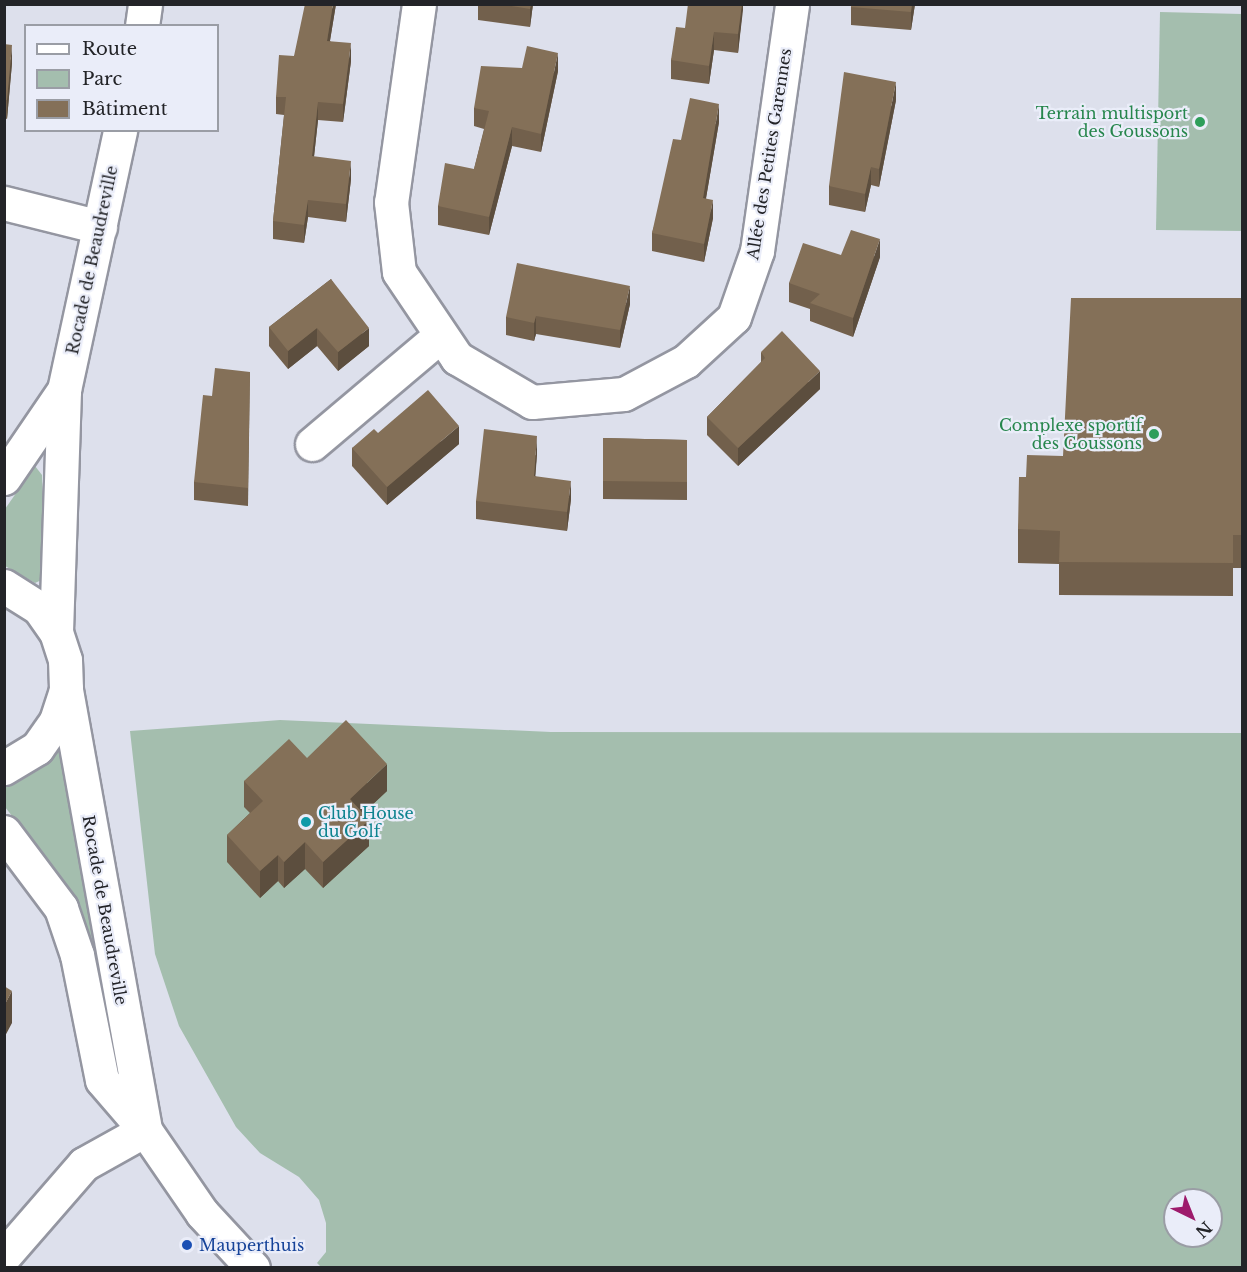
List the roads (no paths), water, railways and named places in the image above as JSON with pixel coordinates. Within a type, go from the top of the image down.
[{"type":"street","points":[[142,24],[145,4]]},
{"type":"street","name":"Allée des Petites Garennes","points":[[418,4],[391,202],[399,272],[457,358],[532,402],[624,394],[686,362],[734,317],[757,251],[792,4]]},
{"type":"street","name":"Rocade de Beaudreville","points":[[56,632],[64,390],[120,132]]},
{"type":"street","points":[[4,203],[100,227]]},
{"type":"street","points":[[312,444],[440,336]]},
{"type":"street","name":"Rocade de Beaudreville","points":[[4,478],[64,390]]},
{"type":"street","points":[[4,586],[39,608],[56,632],[65,660],[66,690],[56,721],[37,748],[4,768]]},
{"type":"street","name":"Rocade de Beaudreville","points":[[66,690],[145,1130]]},
{"type":"street","name":"Rocade de Beaudreville","points":[[4,832],[62,908],[78,955],[102,1080],[145,1130],[170,1173],[253,1268]]},
{"type":"street","points":[[4,1256],[84,1164],[145,1130]]},
{"type":"place","name":"Terrain multisport des Goussons","points":[[1200,122]]},
{"type":"place","name":"Complexe sportif des Goussons","points":[[1154,434]]},
{"type":"place","name":"Club House du Golf","points":[[306,822]]},
{"type":"place","name":"Mauperthuis","points":[[187,1245]]}]
